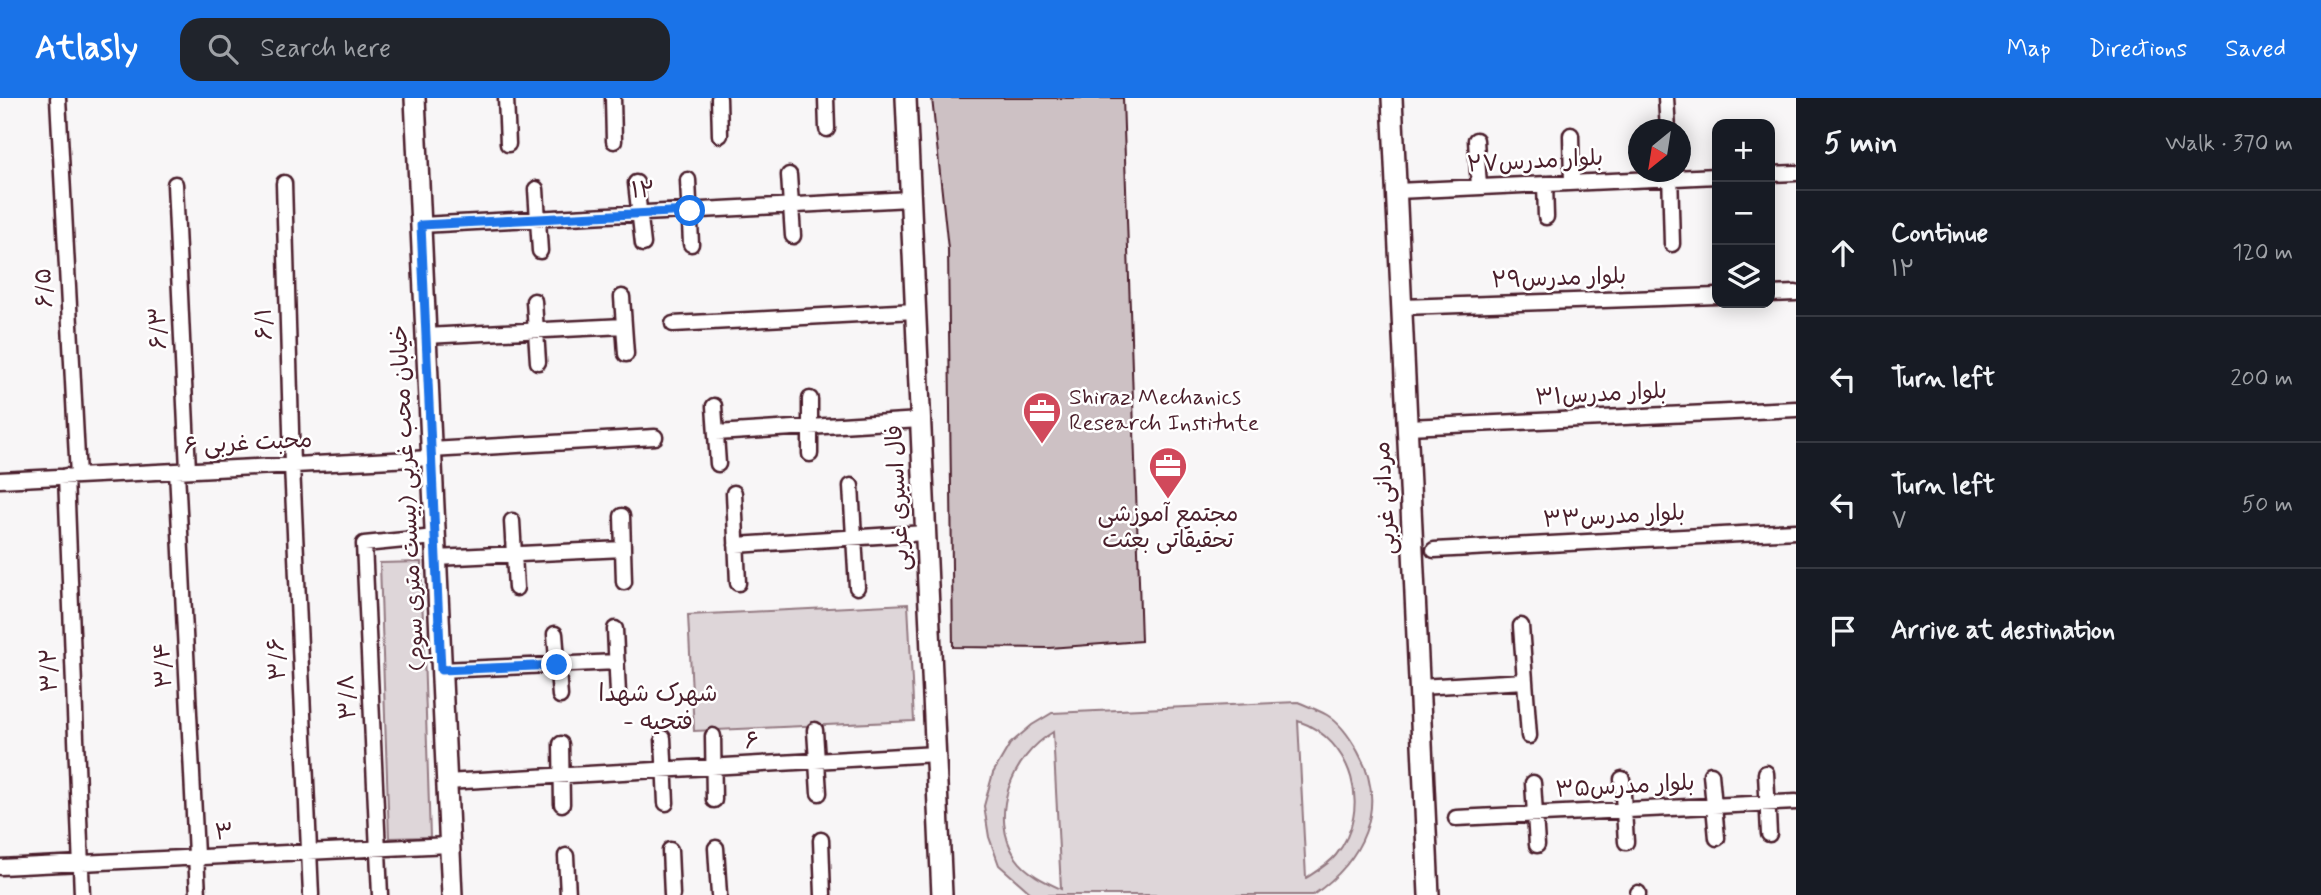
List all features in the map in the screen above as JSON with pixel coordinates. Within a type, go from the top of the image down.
[{"type":"street","name":"۶/۵","points":[[58,98],[72,476]]},
{"type":"street","name":"خیابان محب غربی (بیست متری سوم)","points":[[415,98],[452,895]]},
{"type":"street","points":[[506,98],[508,144]]},
{"type":"street","points":[[613,98],[614,141]]},
{"type":"street","points":[[719,98],[720,135]]},
{"type":"street","points":[[826,98],[827,129]]},
{"type":"street","name":"فال اسیری غربی","points":[[906,98],[942,895]]},
{"type":"street","name":"مردانی غربی","points":[[1392,98],[1429,895]]},
{"type":"street","points":[[1666,98],[1667,119]]},
{"type":"street","points":[[1572,135],[1572,183]]},
{"type":"street","points":[[1476,140],[1479,187]]},
{"type":"street","points":[[1775,174],[1796,173]]},
{"type":"street","points":[[789,175],[793,236]]},
{"type":"street","name":"بلوار مدرس۲۷","points":[[1691,175],[1712,176]]},
{"type":"street","name":"بلوار مدرس۲۷","points":[[1397,191],[1628,178]]},
{"type":"street","points":[[688,180],[691,244]]},
{"type":"street","points":[[1670,182],[1672,244]]},
{"type":"street","name":"۶/۱","points":[[284,183],[292,465]]},
{"type":"street","points":[[636,183],[643,244]]},
{"type":"street","name":"۶/۳","points":[[175,184],[182,470]]},
{"type":"street","points":[[1545,184],[1546,217]]},
{"type":"street","points":[[536,189],[540,251]]},
{"type":"street","name":"۱۲","points":[[421,225],[910,199]]},
{"type":"street","points":[[1775,294],[1796,293]]},
{"type":"street","name":"۲۹بلوار مدرس","points":[[1402,307],[1712,296]]},
{"type":"street","points":[[622,297],[626,354]]},
{"type":"street","points":[[534,301],[538,362]]},
{"type":"street","points":[[673,324],[915,311]]},
{"type":"street","points":[[426,336],[624,326]]},
{"type":"street","points":[[810,399],[810,454]]},
{"type":"street","points":[[714,406],[718,464]]},
{"type":"street","name":"بلوار مدرس۳۱","points":[[1408,427],[1796,409]]},
{"type":"street","points":[[716,433],[920,420]]},
{"type":"street","name":"محبت غربی ۶","points":[[0,480],[292,465],[655,437]]},
{"type":"street","name":"۳/۶","points":[[292,465],[311,895]]},
{"type":"street","name":"۳/۴","points":[[182,470],[198,895]]},
{"type":"street","name":"۳/۲","points":[[72,476],[82,895]]},
{"type":"street","points":[[851,486],[857,587]]},
{"type":"street","points":[[734,493],[738,583]]},
{"type":"street","points":[[622,516],[624,582]]},
{"type":"street","points":[[512,521],[516,587]]},
{"type":"street","name":"بلوار مدرس۳۳","points":[[1434,550],[1796,531]]},
{"type":"street","points":[[736,545],[926,533]]},
{"type":"street","name":"۳/۸","points":[[380,895],[364,544],[435,537]]},
{"type":"street","points":[[436,558],[623,549]]},
{"type":"street","points":[[1521,626],[1529,736]]},
{"type":"street","points":[[615,629],[618,694]]},
{"type":"street","points":[[555,634],[560,696]]},
{"type":"street","points":[[441,670],[617,662]]},
{"type":"street","points":[[1419,687],[1525,681]]},
{"type":"street","points":[[815,730],[819,793]]},
{"type":"street","points":[[713,736],[714,800]]},
{"type":"street","points":[[663,738],[666,803]]},
{"type":"street","points":[[561,744],[562,804]]},
{"type":"street","name":"۶","points":[[446,782],[936,754]]},
{"type":"street","points":[[1766,772],[1769,834]]},
{"type":"street","points":[[1712,774],[1717,838]]},
{"type":"street","points":[[1622,779],[1626,842]]},
{"type":"street","points":[[1533,783],[1537,845]]},
{"type":"street","name":"بلوار مدرس۳۵","points":[[1456,818],[1796,802]]},
{"type":"street","points":[[821,840],[823,895]]},
{"type":"street","name":"۳","points":[[0,867],[449,845]]},
{"type":"street","points":[[716,848],[719,895]]},
{"type":"street","points":[[670,850],[672,895]]},
{"type":"street","points":[[566,856],[568,895]]},
{"type":"shaded area","points":[[421,562],[430,837],[389,838],[380,563]]},
{"type":"shaded area","points":[[908,604],[914,721],[694,731],[688,615]]},
{"type":"shaded area","points":[[1298,702],[1332,718],[1358,752],[1367,773],[1371,793],[1366,832],[1345,866],[1313,895],[1033,895],[999,865],[989,837],[984,806],[993,773],[1010,744],[1032,725],[1052,713]],"holes":[[[1298,721],[1317,730],[1332,743],[1344,759],[1354,797],[1353,817],[1347,837],[1336,855],[1306,878]],[[1053,732],[1061,889],[1020,863],[1008,841],[1004,824],[1009,788],[1016,772],[1038,743]]]},
{"type":"building","name":"Shiraz Mechanics Research Institute","points":[[932,98],[1123,98],[1141,641],[1049,648],[953,647],[948,249]]},
{"type":"place","name":"Shiraz Mechanics Research Institute","points":[[1042,445]]},
{"type":"place","name":"مجتمع آموزشی تحقیقاتی بعثت","points":[[1168,500]]},
{"type":"district","name":"شهرک شهدا - فتحیه","points":[[658,708]]},
{"type":"route","points":[[557,665],[441,670],[421,225],[690,211]]}]
